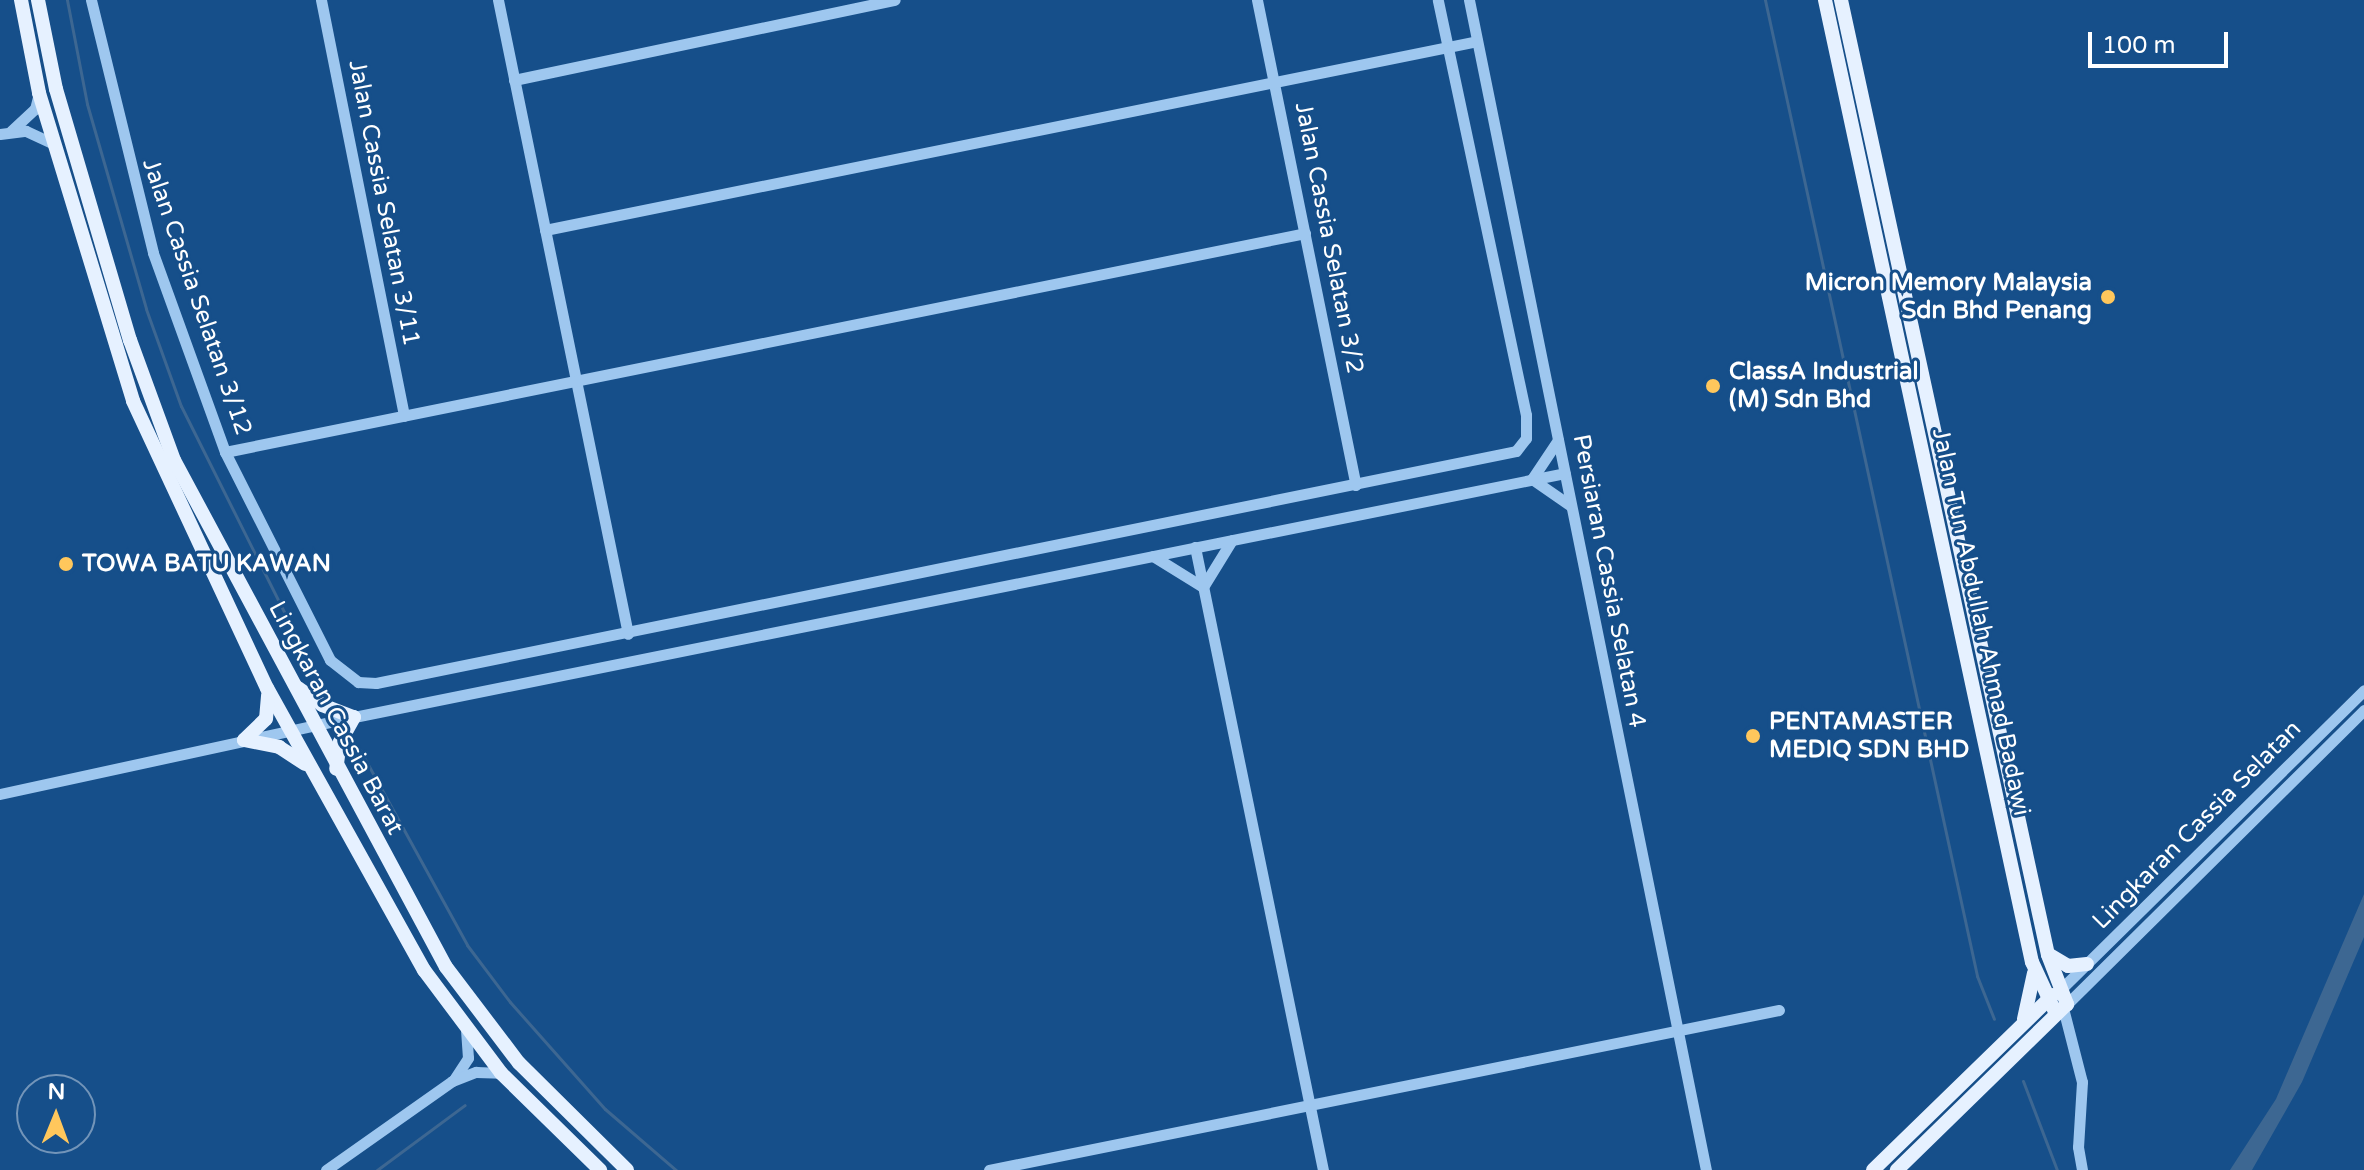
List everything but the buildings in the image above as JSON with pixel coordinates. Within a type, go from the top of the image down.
[{"type":"main road","name":"Lingkaran Cassia Barat","points":[[21,0],[39,93],[133,401],[288,731],[424,970],[466,1030],[501,1073],[600,1170]]},
{"type":"main road","name":"Lingkaran Cassia Barat","points":[[38,0],[56,89],[117,296],[174,460],[336,769],[446,967],[519,1063],[627,1170]]},
{"type":"main road","name":"Jalan Tun Abdullah Ahmad Badawi","points":[[1825,0],[2033,966],[2047,1001],[2062,1009]]},
{"type":"main road","name":"Jalan Tun Abdullah Ahmad Badawi","points":[[1841,0],[2047,953],[2060,990],[2062,1009]]},
{"type":"main road","points":[[1959,626],[1968,633],[1977,627]]},
{"type":"main road","points":[[294,686],[322,705],[354,717],[340,742],[336,769]]},
{"type":"main road","points":[[244,740],[266,719],[267,688]]},
{"type":"main road","points":[[244,740],[279,747],[309,768]]},
{"type":"main road","points":[[2047,953],[2068,966],[2087,964]]},
{"type":"main road","points":[[2021,1027],[2033,991],[2033,966]]},
{"type":"main road","points":[[1873,1170],[2060,990]]},
{"type":"main road","points":[[1897,1170],[2062,1009]]},
{"type":"street","name":"Jalan Cassia Selatan 3/12","points":[[91,0],[153,253],[225,452],[330,660],[341,674],[358,682],[628,634],[1499,457],[1516,451],[1526,438],[1526,415],[1447,47]]},
{"type":"street","name":"Jalan Cassia Selatan 3/11","points":[[321,0],[404,416]]},
{"type":"street","points":[[498,0],[628,634]]},
{"type":"street","points":[[514,80],[895,0]]},
{"type":"street","name":"Jalan Cassia Selatan 3/2","points":[[1257,0],[1356,485]]},
{"type":"street","points":[[1438,0],[1447,47]]},
{"type":"street","name":"Persiaran Cassia Selatan 4","points":[[1469,0],[1706,1170]]},
{"type":"street","points":[[545,230],[1477,41]]},
{"type":"street","points":[[5,132],[35,109],[39,93]]},
{"type":"street","points":[[5,132],[26,131],[54,144]]},
{"type":"street","points":[[225,452],[1305,233]]},
{"type":"street","points":[[1532,479],[1558,439]]},
{"type":"street","points":[[0,794],[354,717],[1565,473]]},
{"type":"street","points":[[1532,479],[1572,506]]},
{"type":"street","points":[[1203,587],[1232,540]]},
{"type":"street","points":[[1195,547],[1323,1170]]},
{"type":"street","points":[[1153,556],[1203,587]]},
{"type":"street","name":"Lingkaran Cassia Selatan","points":[[2060,990],[2364,690]]},
{"type":"street","name":"Lingkaran Cassia Selatan","points":[[2062,1009],[2364,710]]},
{"type":"street","points":[[2062,1009],[2082,1082],[2078,1147],[2082,1170]]},
{"type":"street","points":[[989,1170],[1779,1010]]},
{"type":"street","points":[[452,1081],[468,1058],[466,1030]]},
{"type":"street","points":[[326,1170],[452,1081],[476,1072],[501,1073]]},
{"type":"water","points":[[2364,894],[2364,937],[2302,1082],[2252,1170],[2230,1170],[2276,1099]]},
{"type":"waterway","points":[[67,0],[87,104],[146,309],[181,406],[326,695]]},
{"type":"waterway","points":[[1765,0],[1977,976],[1994,1019]]},
{"type":"waterway","points":[[360,750],[467,945],[510,1002],[605,1109],[676,1170]]},
{"type":"waterway","points":[[2023,1081],[2057,1170]]},
{"type":"waterway","points":[[377,1170],[465,1105]]},
{"type":"place","name":"Micron Memory Malaysia Sdn Bhd Penang","points":[[2108,297]]},
{"type":"place","name":"ClassA Industrial (M) Sdn Bhd","points":[[1713,386]]},
{"type":"place","name":"TOWA BATU KAWAN","points":[[66,564]]},
{"type":"place","name":"PENTAMASTER MEDIQ SDN BHD","points":[[1753,736]]}]
